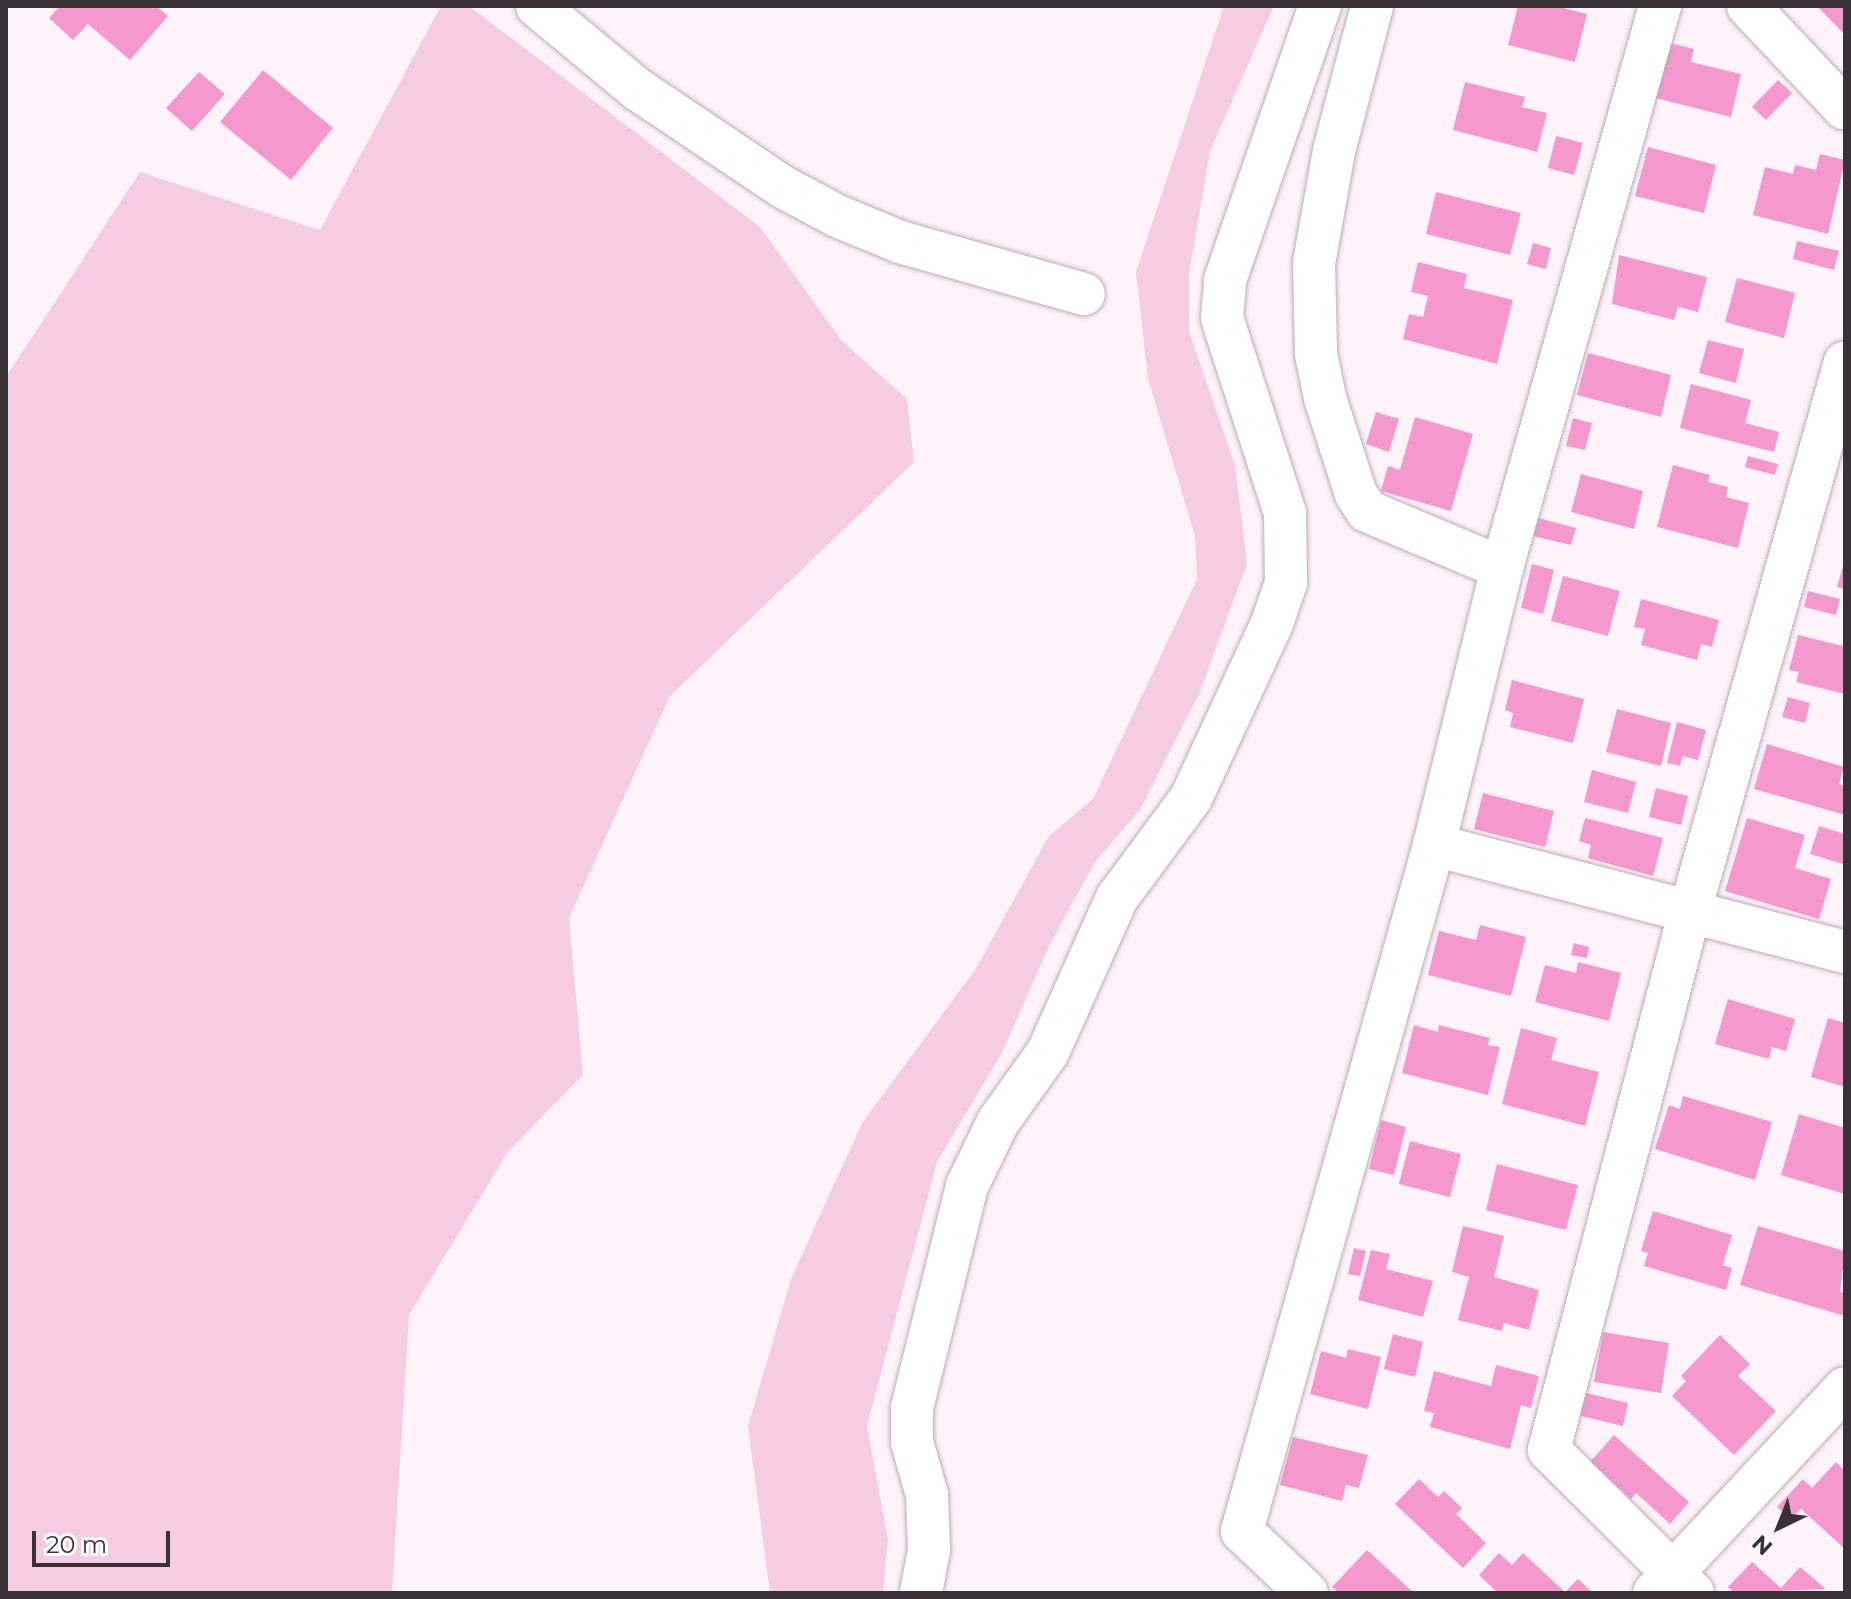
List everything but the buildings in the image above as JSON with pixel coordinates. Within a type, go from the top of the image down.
[{"type":"street","points":[[537,6],[637,89],[783,187],[837,216],[900,242],[1084,294]]},
{"type":"street","points":[[921,1593],[929,1550],[927,1495],[912,1442],[912,1408],[967,1186],[998,1122],[1048,1052],[1117,898],[1191,798],[1271,626],[1286,583],[1285,513],[1222,318],[1225,280],[1320,6]]},
{"type":"street","points":[[1372,6],[1334,151],[1314,263],[1316,354],[1325,398],[1356,494],[1367,511],[1502,568]]},
{"type":"street","points":[[1307,1593],[1242,1531],[1434,845],[1502,568],[1660,6]]},
{"type":"street","points":[[1748,6],[1845,109]]},
{"type":"street","points":[[1845,362],[1690,911],[1549,1450],[1673,1587],[1845,1388]]},
{"type":"street","points":[[1434,845],[1845,952]]},
{"type":"shaded area","points":[[441,6],[469,6],[760,227],[841,340],[907,399],[914,462],[670,696],[569,918],[583,1075],[508,1152],[409,1315],[392,1593],[6,1593],[6,377],[140,172],[320,230]]},
{"type":"shaded area","points":[[1224,6],[1274,6],[1210,151],[1189,274],[1189,331],[1235,465],[1247,564],[1200,692],[1140,810],[1095,862],[1050,944],[1002,1053],[937,1162],[867,1426],[888,1539],[883,1593],[770,1593],[748,1426],[791,1279],[862,1123],[975,970],[1049,836],[1093,799],[1197,579],[1195,536],[1148,379],[1136,272]]}]
